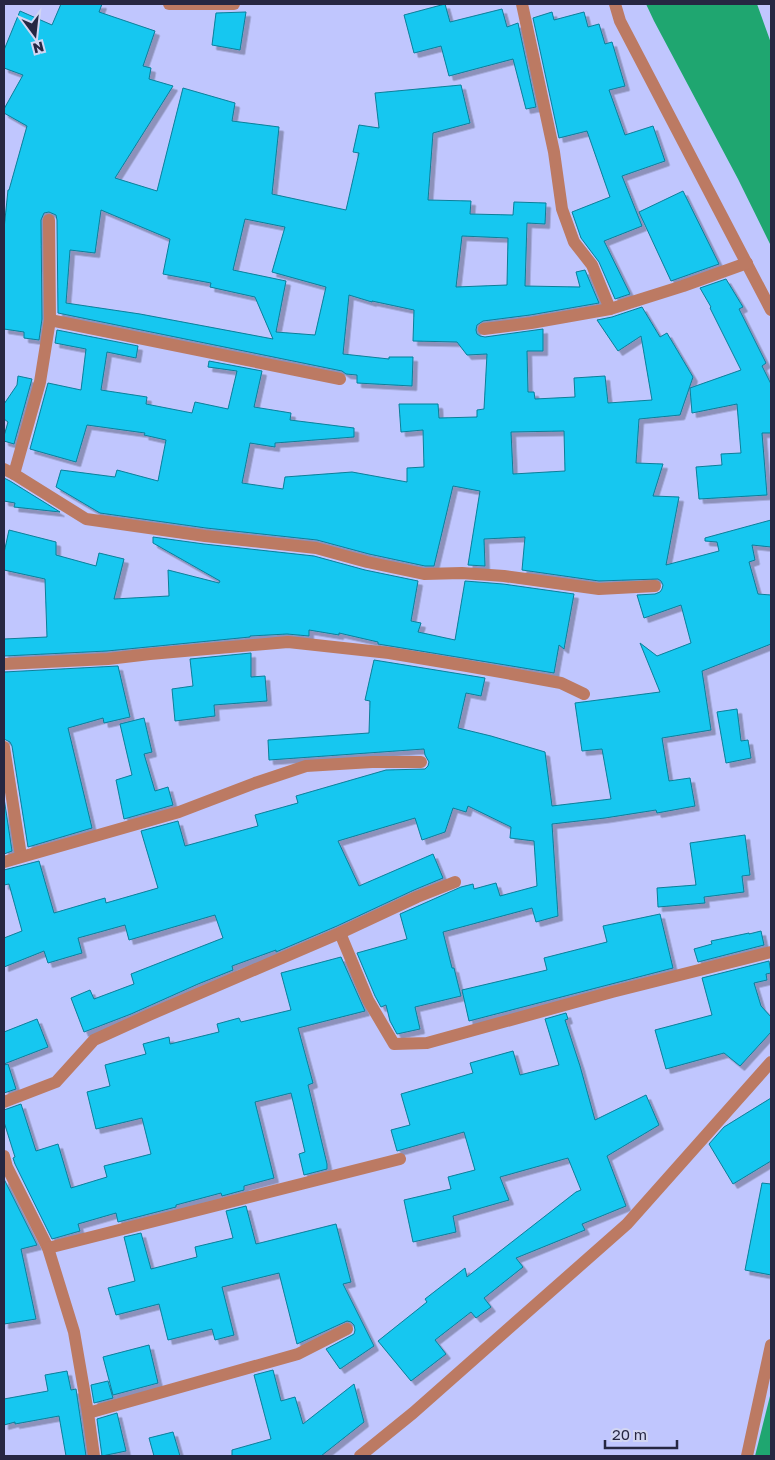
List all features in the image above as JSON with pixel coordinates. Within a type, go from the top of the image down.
[{"type":"street","points":[[169,4],[234,4]]},
{"type":"street","points":[[522,4],[554,152],[562,209],[574,242],[592,265],[610,309]]},
{"type":"street","points":[[615,4],[620,21],[771,310]]},
{"type":"street","points":[[49,220],[50,320],[40,382],[9,472],[86,519],[205,536],[316,548],[367,562],[424,574],[462,573],[504,576],[599,588],[655,586]]},
{"type":"street","points":[[484,329],[532,323],[610,309],[747,263]]},
{"type":"street","points":[[50,320],[340,379]]},
{"type":"street","points":[[4,664],[108,659],[288,642],[389,653],[467,666],[561,683],[584,694]]},
{"type":"street","points":[[4,747],[21,856]]},
{"type":"street","points":[[4,862],[179,812],[255,782],[306,766],[372,762],[420,762]]},
{"type":"street","points":[[4,1102],[56,1082],[94,1040],[455,882]]},
{"type":"street","points":[[340,933],[368,1000],[394,1044],[427,1043],[612,992],[771,952]]},
{"type":"street","points":[[360,1456],[413,1413],[627,1224],[771,1062]]},
{"type":"street","points":[[48,1248],[400,1159]]},
{"type":"street","points":[[5,1164],[48,1248],[74,1332],[94,1456]]},
{"type":"street","points":[[88,1413],[298,1354],[347,1329]]},
{"type":"street","points":[[747,1456],[771,1346]]},
{"type":"shaded area","points":[[646,4],[757,4],[771,43],[771,246],[738,179]]},
{"type":"shaded area","points":[[771,1392],[771,1456],[755,1456]]},
{"type":"building","points":[[61,4],[102,4],[99,12],[155,31],[143,66],[151,68],[149,79],[173,86],[115,178],[157,191],[183,88],[235,103],[232,121],[279,127],[272,194],[346,210],[359,153],[353,152],[359,125],[379,128],[375,93],[461,85],[470,123],[433,133],[428,200],[471,201],[470,214],[513,215],[514,202],[546,203],[545,224],[527,223],[525,286],[580,287],[576,272],[585,270],[599,303],[483,321],[477,325],[477,334],[485,337],[543,329],[543,351],[527,351],[528,392],[534,392],[535,399],[575,397],[574,378],[605,376],[608,403],[652,400],[641,336],[618,351],[597,320],[642,307],[660,337],[667,333],[693,377],[680,415],[639,419],[636,463],[663,464],[653,496],[679,497],[666,565],[719,551],[717,542],[705,541],[705,538],[771,520],[771,547],[752,545],[755,560],[749,562],[758,594],[771,595],[771,644],[702,671],[711,730],[662,738],[669,781],[690,778],[695,806],[657,813],[656,810],[552,824],[558,916],[536,922],[532,908],[443,932],[461,996],[415,1007],[420,1029],[397,1034],[390,1021],[386,1005],[381,1007],[357,953],[407,939],[400,914],[461,887],[473,884],[474,889],[496,883],[500,896],[537,886],[534,841],[510,838],[511,827],[468,806],[466,812],[453,808],[445,832],[422,840],[415,818],[338,841],[359,886],[433,854],[443,878],[337,926],[276,952],[276,950],[232,966],[233,970],[84,1032],[71,998],[90,990],[94,999],[134,984],[131,974],[223,938],[215,915],[129,940],[125,925],[78,938],[82,953],[48,963],[44,951],[4,967],[4,938],[22,931],[9,884],[4,885],[4,870],[39,861],[54,913],[105,898],[106,903],[158,888],[141,831],[178,821],[185,846],[258,826],[255,815],[298,803],[296,796],[386,770],[425,769],[429,762],[424,749],[269,760],[268,740],[369,733],[370,701],[365,700],[374,660],[485,678],[481,696],[466,693],[458,728],[545,752],[552,806],[611,799],[602,749],[582,751],[575,703],[660,692],[640,643],[657,656],[691,643],[681,605],[644,618],[637,595],[660,592],[663,585],[658,579],[599,581],[522,570],[525,537],[484,539],[485,566],[468,565],[480,491],[453,486],[434,566],[425,566],[317,540],[206,528],[100,513],[56,487],[61,470],[115,477],[117,470],[158,481],[166,440],[144,435],[145,433],[87,425],[76,462],[30,449],[48,383],[81,390],[86,349],[55,343],[57,330],[138,346],[136,358],[107,352],[101,390],[147,397],[146,404],[192,413],[195,402],[228,409],[237,371],[208,367],[209,361],[262,371],[254,407],[291,413],[290,420],[354,428],[354,437],[275,443],[275,447],[250,443],[242,483],[283,489],[285,477],[352,472],[407,482],[407,468],[424,467],[423,430],[401,432],[399,404],[438,404],[439,418],[477,417],[477,410],[484,409],[487,354],[467,355],[457,342],[413,341],[414,310],[372,302],[349,295],[343,354],[389,359],[389,357],[413,357],[412,386],[357,383],[357,375],[346,374],[342,371],[58,313],[57,220],[56,215],[49,212],[44,213],[41,220],[42,319],[39,340],[24,338],[24,332],[4,329],[4,229],[8,190],[27,126],[4,113],[4,109],[23,75],[4,68],[4,50],[20,11],[52,25]],"holes":[[[101,210],[170,239],[163,274],[211,283],[210,287],[255,297],[273,339],[140,314],[66,303],[70,250],[95,253]],[[245,219],[285,227],[272,272],[326,287],[315,335],[276,332],[286,281],[233,270]],[[462,236],[508,238],[507,285],[456,287]],[[564,431],[565,471],[513,474],[511,432]]]},
{"type":"building","points":[[445,4],[450,22],[502,9],[507,27],[518,23],[536,107],[526,109],[513,59],[449,76],[441,46],[414,53],[404,15]]},
{"type":"building","points":[[246,12],[240,50],[212,45],[216,13]]},
{"type":"building","points":[[552,12],[554,20],[584,12],[588,27],[599,24],[605,44],[612,42],[625,86],[609,90],[625,135],[653,126],[665,161],[622,176],[642,226],[604,241],[630,294],[615,299],[599,262],[581,238],[572,212],[610,197],[587,131],[559,138],[533,18]]},
{"type":"building","points":[[683,191],[719,264],[671,281],[639,212]]},
{"type":"building","points":[[726,279],[743,307],[739,309],[766,363],[762,366],[771,384],[771,433],[762,433],[767,495],[699,499],[696,467],[722,465],[721,454],[741,453],[737,404],[692,413],[690,388],[741,370],[700,288]]},
{"type":"building","points":[[18,376],[32,379],[14,444],[4,441],[8,422],[4,419],[4,404],[17,385]]},
{"type":"building","points":[[4,478],[60,512],[14,507],[15,503],[4,501]]},
{"type":"building","points":[[9,530],[56,542],[56,555],[96,566],[99,553],[124,559],[114,599],[169,596],[168,570],[219,583],[220,581],[153,543],[153,537],[314,556],[365,570],[418,581],[411,621],[421,623],[418,632],[455,640],[465,581],[503,584],[574,594],[564,649],[559,645],[554,673],[378,644],[378,642],[339,633],[339,635],[309,630],[309,636],[287,634],[250,636],[107,651],[4,656],[4,639],[47,637],[45,579],[4,570],[4,553]]},
{"type":"building","points":[[251,653],[251,677],[265,676],[267,701],[214,705],[215,716],[175,721],[172,689],[193,686],[190,659]]},
{"type":"building","points":[[118,666],[130,717],[104,723],[103,718],[68,728],[92,828],[28,847],[12,746],[10,742],[4,739],[4,672]]},
{"type":"building","points":[[737,709],[741,741],[748,740],[751,758],[726,763],[717,712]]},
{"type":"building","points":[[144,718],[152,752],[144,754],[155,791],[168,787],[173,805],[124,819],[116,780],[132,775],[120,724]]},
{"type":"building","points":[[4,798],[12,851],[4,854]]},
{"type":"building","points":[[745,835],[750,875],[742,876],[744,892],[704,897],[705,903],[658,907],[657,888],[696,885],[690,843]]},
{"type":"building","points":[[660,914],[673,968],[469,1021],[462,990],[547,970],[544,958],[607,942],[603,926]]},
{"type":"building","points":[[761,931],[764,945],[698,962],[694,949],[712,944],[711,941]]},
{"type":"building","points":[[341,957],[365,1011],[298,1028],[313,1083],[308,1085],[327,1169],[304,1175],[299,1154],[305,1152],[291,1093],[255,1102],[274,1178],[244,1186],[244,1190],[222,1196],[221,1193],[118,1222],[116,1213],[78,1224],[80,1231],[52,1239],[15,1164],[13,1158],[15,1157],[4,1122],[4,1110],[21,1104],[36,1151],[58,1144],[71,1188],[107,1177],[104,1166],[151,1154],[142,1118],[96,1129],[87,1092],[110,1086],[105,1065],[146,1054],[143,1044],[169,1037],[170,1044],[219,1032],[217,1024],[239,1018],[241,1022],[291,1010],[281,973]]},
{"type":"building","points":[[769,961],[771,973],[766,974],[767,980],[754,983],[761,1006],[771,1017],[771,1032],[740,1066],[724,1053],[666,1069],[655,1030],[712,1015],[702,978]]},
{"type":"building","points":[[566,1013],[568,1019],[565,1020],[595,1120],[646,1095],[659,1125],[607,1156],[626,1206],[582,1224],[585,1230],[516,1258],[523,1267],[484,1298],[491,1307],[476,1318],[471,1312],[435,1340],[446,1354],[411,1381],[378,1341],[427,1302],[425,1299],[465,1268],[467,1277],[581,1190],[568,1158],[500,1177],[509,1200],[453,1216],[456,1232],[413,1242],[404,1200],[451,1189],[448,1177],[475,1170],[464,1132],[397,1151],[391,1130],[410,1125],[401,1094],[473,1073],[470,1063],[513,1051],[520,1075],[559,1065],[545,1019]]},
{"type":"building","points":[[37,1019],[48,1047],[4,1064],[4,1032]]},
{"type":"building","points":[[8,1064],[16,1089],[4,1093],[4,1065]]},
{"type":"building","points":[[771,1098],[771,1161],[733,1184],[709,1144],[724,1127]]},
{"type":"building","points":[[4,1179],[37,1245],[21,1249],[36,1319],[4,1324]]},
{"type":"building","points":[[762,1183],[771,1184],[771,1275],[745,1270]]},
{"type":"building","points":[[246,1206],[256,1244],[336,1224],[351,1282],[343,1284],[374,1346],[340,1369],[326,1349],[354,1334],[354,1325],[347,1321],[297,1344],[279,1273],[222,1287],[234,1335],[215,1340],[212,1329],[168,1340],[159,1304],[116,1315],[108,1288],[135,1281],[124,1237],[141,1233],[151,1269],[197,1257],[195,1247],[233,1238],[226,1211]]},
{"type":"building","points":[[149,1345],[158,1383],[113,1395],[103,1357]]},
{"type":"building","points":[[273,1370],[281,1401],[295,1397],[303,1424],[354,1384],[364,1422],[321,1456],[232,1456],[232,1450],[271,1439],[254,1375]]},
{"type":"building","points":[[67,1371],[71,1390],[76,1389],[86,1456],[66,1456],[59,1416],[4,1425],[4,1399],[48,1391],[45,1375]]},
{"type":"building","points":[[108,1381],[113,1398],[94,1403],[91,1385]]},
{"type":"building","points":[[117,1413],[126,1451],[102,1456],[97,1419]]},
{"type":"building","points":[[173,1432],[180,1456],[154,1456],[149,1438]]}]
